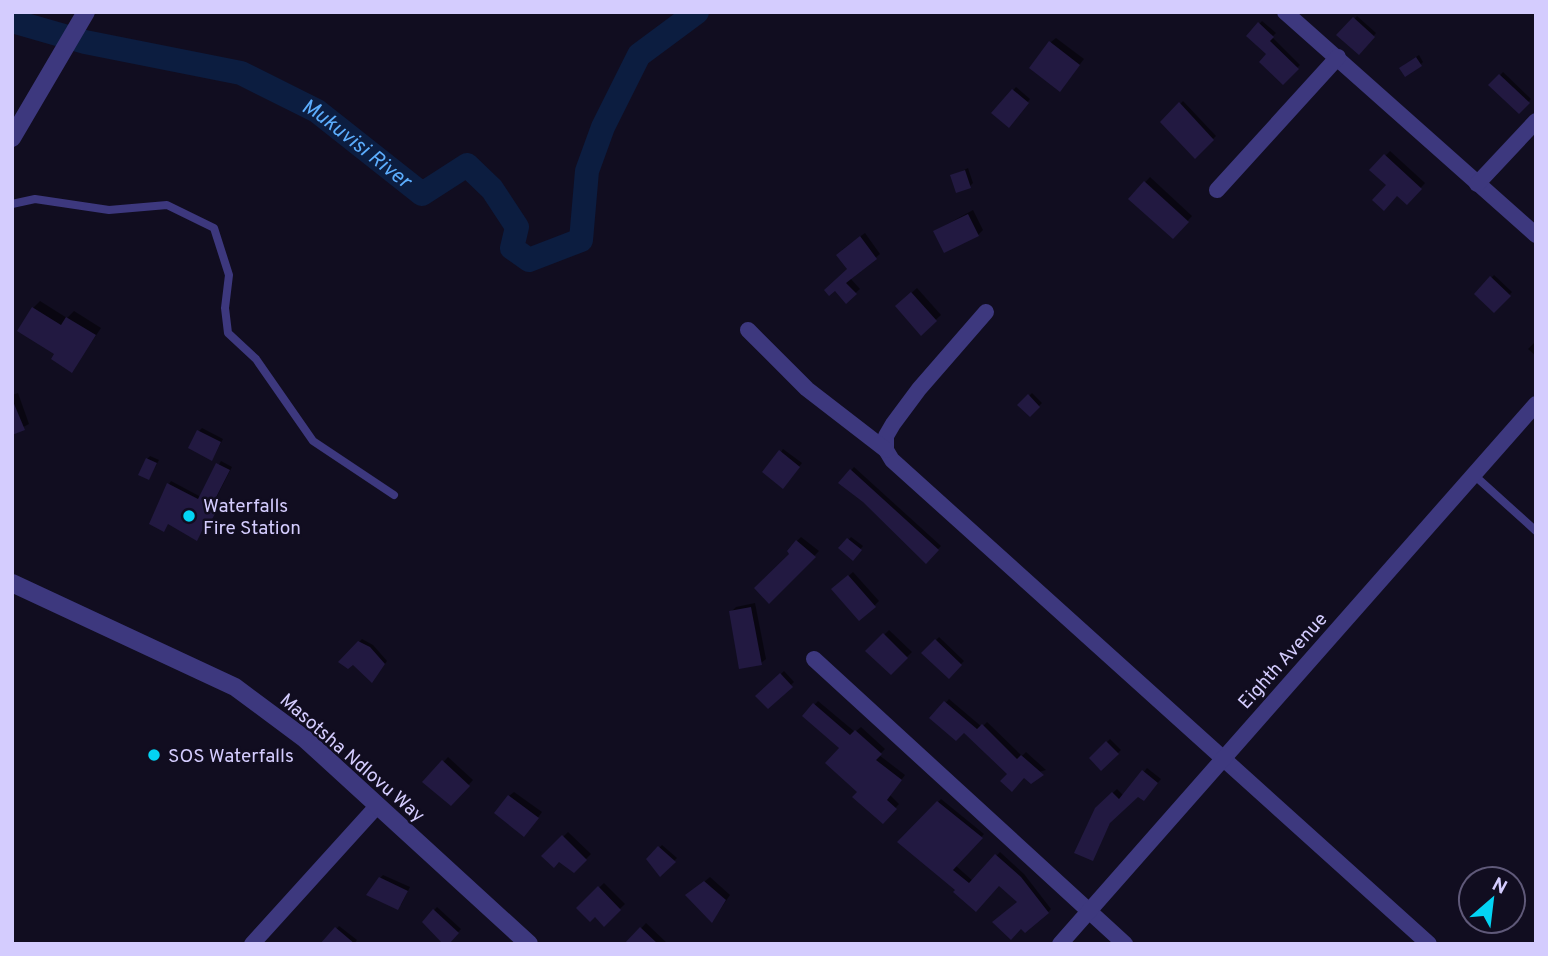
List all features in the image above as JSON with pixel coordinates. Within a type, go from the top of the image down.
[{"type":"street","points":[[12,138],[86,12]]},
{"type":"street","points":[[1285,12],[1536,235]]},
{"type":"street","points":[[1217,190],[1338,57]]},
{"type":"street","points":[[1477,184],[1536,121]]},
{"type":"street","points":[[886,450],[886,436],[919,389],[986,312]]},
{"type":"street","points":[[748,330],[807,389],[886,450],[892,460],[1429,944]]},
{"type":"street","name":"Eighth Avenue","points":[[1060,944],[1536,404]]},
{"type":"street","name":"Masotsha Ndlovu Way","points":[[12,583],[235,687],[297,733],[530,944]]},
{"type":"street","points":[[814,659],[1125,944]]},
{"type":"street","points":[[252,944],[378,806]]},
{"type":"lane","points":[[12,204],[35,198],[109,210],[167,205],[214,228],[229,275],[225,307],[228,333],[257,359],[313,441],[394,495]]},
{"type":"lane","points":[[1474,475],[1536,531]]},
{"type":"building","points":[[1353,17],[1375,37],[1359,55],[1336,35]]},
{"type":"building","points":[[1258,22],[1274,37],[1270,41],[1299,69],[1283,85],[1259,62],[1266,54],[1246,36]]},
{"type":"building","points":[[1049,41],[1080,65],[1060,92],[1029,68]]},
{"type":"building","points":[[1416,57],[1422,66],[1405,77],[1399,68]]},
{"type":"building","points":[[1499,74],[1530,103],[1519,114],[1488,85]]},
{"type":"building","points":[[1012,89],[1029,103],[1009,128],[991,113]]},
{"type":"building","points":[[1179,102],[1214,140],[1195,159],[1160,122]]},
{"type":"building","points":[[1384,154],[1422,189],[1407,205],[1397,196],[1384,211],[1372,200],[1386,185],[1369,170]]},
{"type":"building","points":[[965,170],[971,188],[956,193],[950,175]]},
{"type":"building","points":[[1144,181],[1189,222],[1173,239],[1128,199]]},
{"type":"building","points":[[968,214],[979,236],[944,253],[933,231]]},
{"type":"building","points":[[860,236],[877,259],[846,283],[857,294],[846,304],[835,291],[829,296],[824,290],[847,269],[836,255]]},
{"type":"building","points":[[1490,276],[1511,296],[1494,313],[1474,294]]},
{"type":"building","points":[[911,292],[937,321],[921,336],[895,306]]},
{"type":"building","points":[[32,307],[61,325],[66,317],[96,335],[72,373],[51,359],[54,354],[17,331]]},
{"type":"building","points":[[1028,394],[1040,407],[1030,417],[1017,405]]},
{"type":"building","points":[[12,399],[25,430],[12,435]]},
{"type":"building","points":[[197,430],[221,442],[212,461],[188,448]]},
{"type":"building","points":[[779,450],[800,467],[783,489],[762,472]]},
{"type":"building","points":[[146,458],[157,463],[149,480],[138,475]]},
{"type":"building","points":[[216,463],[230,470],[210,509],[216,512],[211,521],[208,519],[197,541],[168,524],[164,532],[149,524],[167,483],[198,499]]},
{"type":"building","points":[[850,469],[939,550],[926,564],[863,502],[838,483]]},
{"type":"building","points":[[847,538],[862,550],[853,561],[838,548]]},
{"type":"building","points":[[796,540],[816,557],[769,604],[754,588],[789,554],[787,551]]},
{"type":"building","points":[[848,575],[876,607],[859,621],[831,589]]},
{"type":"building","points":[[751,607],[762,665],[739,669],[729,611]]},
{"type":"building","points":[[883,633],[908,658],[891,675],[865,651]]},
{"type":"building","points":[[935,639],[962,665],[949,679],[921,653]]},
{"type":"building","points":[[358,641],[370,647],[385,664],[372,683],[353,665],[348,669],[338,662]]},
{"type":"building","points":[[780,673],[793,687],[768,709],[755,696]]},
{"type":"building","points":[[944,701],[977,729],[982,724],[1017,759],[1021,755],[1044,775],[1031,784],[1024,778],[1012,792],[1000,781],[1007,774],[964,733],[956,741],[929,718]]},
{"type":"building","points":[[813,703],[850,735],[855,730],[882,754],[876,760],[902,780],[887,800],[897,809],[883,824],[852,797],[857,792],[825,763],[839,748],[802,716]]},
{"type":"building","points":[[1106,741],[1119,754],[1101,771],[1089,758]]},
{"type":"building","points":[[442,760],[470,786],[451,806],[422,782]]},
{"type":"building","points":[[1142,770],[1158,783],[1144,801],[1138,797],[1110,823],[1093,861],[1074,853],[1095,808],[1112,792],[1119,799]]},
{"type":"building","points":[[508,795],[539,818],[524,837],[494,813]]},
{"type":"building","points":[[937,801],[983,838],[953,870],[969,883],[995,854],[1021,877],[1049,913],[1025,933],[1021,929],[1011,940],[992,922],[1017,902],[999,886],[976,912],[953,892],[955,890],[897,842]]},
{"type":"building","points":[[562,835],[587,860],[574,873],[559,862],[554,868],[541,856]]},
{"type":"building","points":[[658,846],[676,862],[660,877],[646,859]]},
{"type":"building","points":[[379,877],[408,891],[398,910],[366,895]]},
{"type":"building","points":[[704,881],[726,900],[712,923],[685,895]]},
{"type":"building","points":[[598,886],[621,910],[604,927],[595,917],[590,922],[576,908]]},
{"type":"building","points":[[433,909],[459,933],[449,944],[443,944],[422,922]]},
{"type":"building","points":[[335,927],[355,944],[320,944]]},
{"type":"building","points":[[640,927],[658,944],[624,944]]},
{"type":"waterway","name":"Mukuvisi River","points":[[12,21],[85,42],[241,73],[317,111],[422,194],[467,165],[492,189],[517,227],[512,248],[529,260],[581,240],[587,171],[603,127],[639,55],[697,12]]},
{"type":"place","name":"Waterfalls Fire Station","points":[[189,516]]},
{"type":"place","name":"SOS Waterfalls","points":[[154,755]]}]
